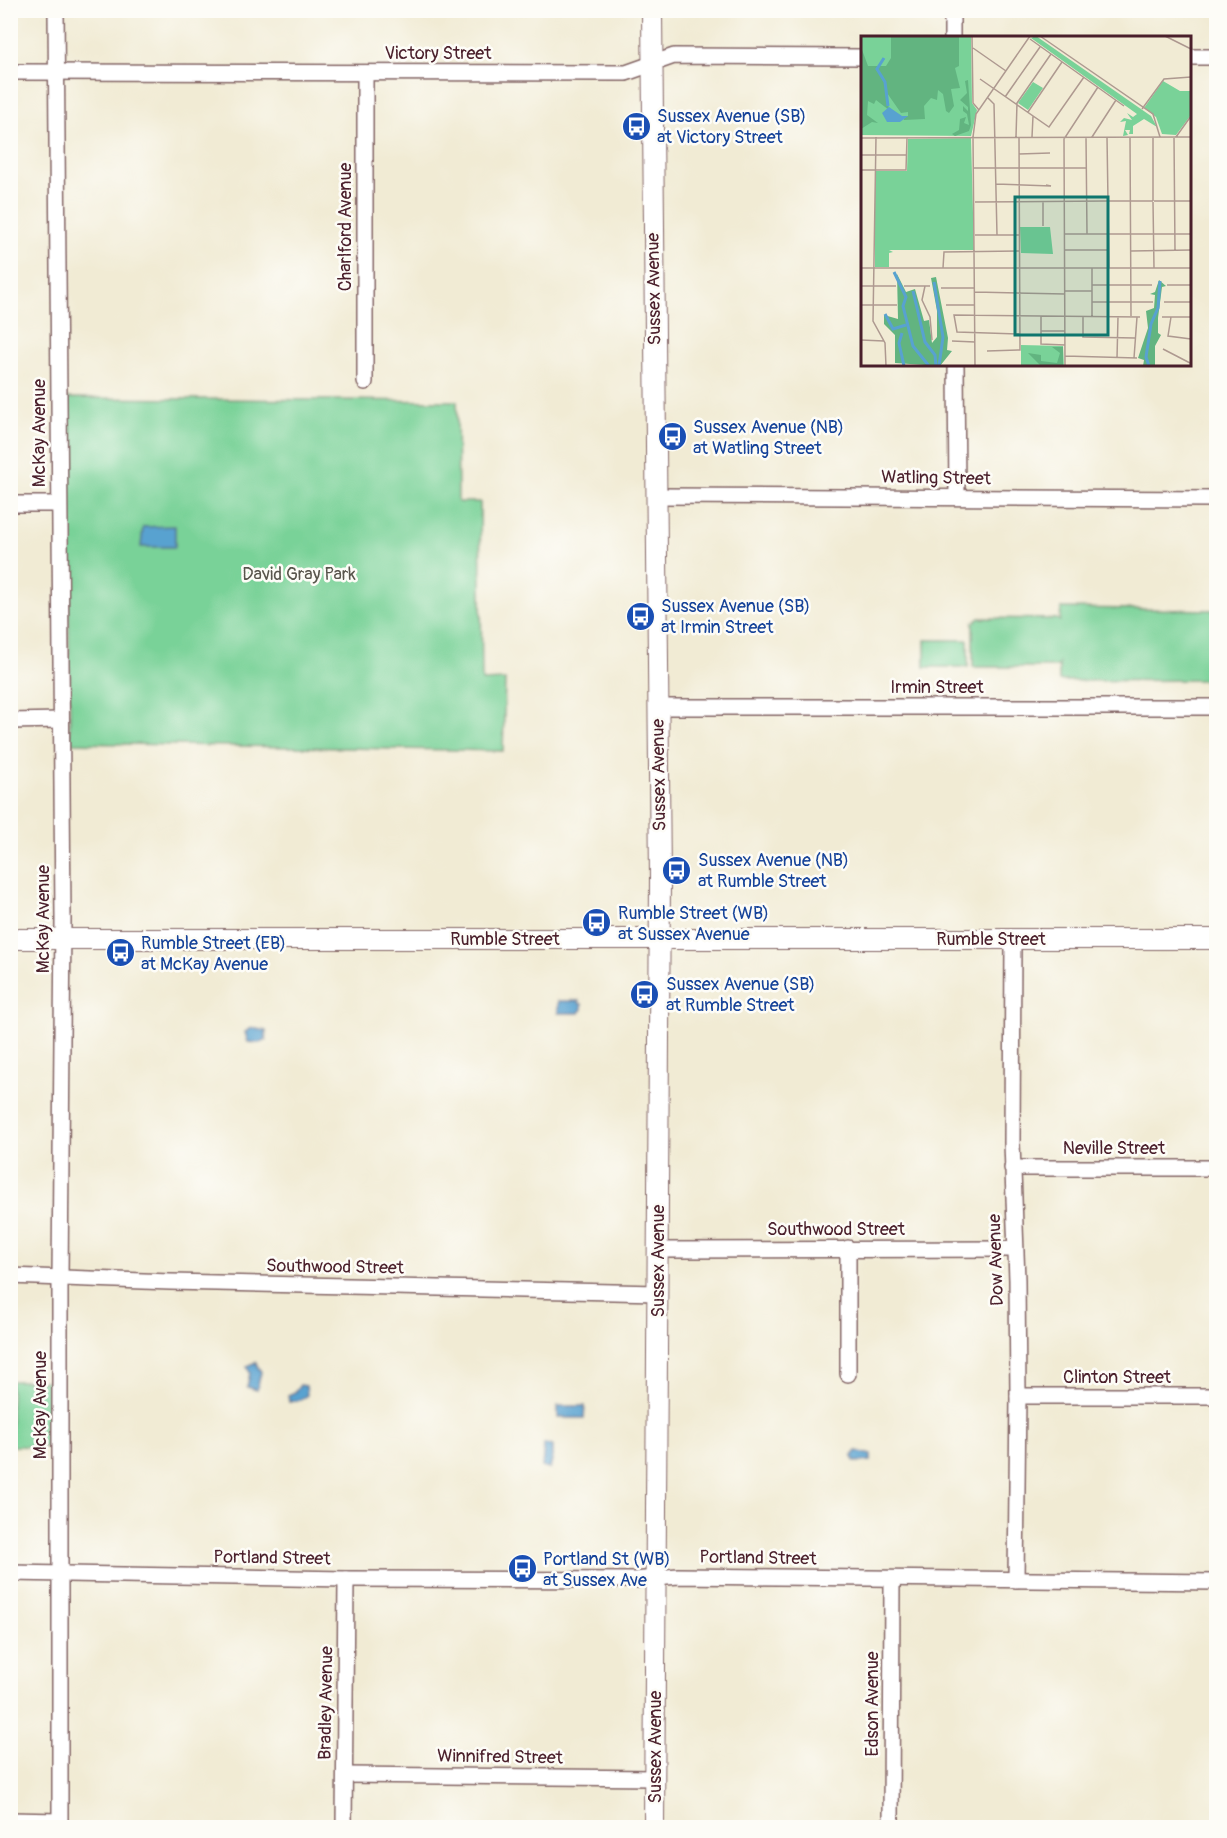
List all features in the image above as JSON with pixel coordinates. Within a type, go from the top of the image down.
[{"type":"street","name":"McKay Avenue","points":[[56,10],[63,939],[60,1278],[60,1824]]},
{"type":"street","name":"Sussex Avenue","points":[[652,10],[660,939],[654,1827]]},
{"type":"street","points":[[952,10],[952,36]]},
{"type":"street","name":"Victory Street","points":[[10,72],[626,73],[674,56],[861,57]]},
{"type":"street","points":[[1191,57],[1216,57]]},
{"type":"street","name":"Charlford Avenue","points":[[365,73],[365,382]]},
{"type":"street","points":[[956,366],[957,497]]},
{"type":"street","name":"Watling Street","points":[[655,496],[1216,499]]},
{"type":"street","points":[[10,504],[59,504]]},
{"type":"street","name":"Irmin Street","points":[[658,707],[1216,707]]},
{"type":"street","points":[[10,721],[61,720]]},
{"type":"street","name":"Rumble Street","points":[[10,939],[1216,939]]},
{"type":"street","name":"Dow Avenue","points":[[1013,939],[1012,1168],[1018,1396],[1016,1580]]},
{"type":"street","name":"Neville Street","points":[[1012,1168],[1216,1168]]},
{"type":"street","points":[[848,1248],[848,1374]]},
{"type":"street","name":"Southwood Street","points":[[658,1250],[1015,1249]]},
{"type":"street","name":"Southwood Street","points":[[10,1276],[299,1286],[658,1293]]},
{"type":"street","name":"Clinton Street","points":[[1018,1396],[1216,1396]]},
{"type":"street","name":"Portland Street","points":[[10,1573],[346,1579],[634,1580],[678,1576],[1216,1582]]},
{"type":"street","name":"Bradley Avenue","points":[[345,1827],[346,1579]]},
{"type":"street","name":"Edson Avenue","points":[[891,1827],[892,1580]]},
{"type":"street","name":"Winnifred Street","points":[[345,1775],[655,1778]]},
{"type":"street","points":[[10,1820],[60,1824]]},
{"type":"green space","name":"David Gray Park","points":[[67,398],[457,401],[458,502],[480,502],[482,681],[505,680],[503,751],[70,743]]},
{"type":"green space","points":[[1061,608],[1216,610],[1215,680],[1059,681],[1059,664],[1057,667],[973,667],[973,623],[979,618],[1057,619],[1060,621]]},
{"type":"green space","points":[[925,640],[968,640],[968,667],[925,667]]},
{"type":"green space","points":[[11,1381],[51,1381],[51,1447],[11,1446]]},
{"type":"water","points":[[175,526],[175,547],[141,547],[143,527]]},
{"type":"water","points":[[558,1001],[579,1001],[582,1009],[579,1013],[558,1013]]},
{"type":"water","points":[[252,1028],[266,1031],[266,1040],[259,1043],[248,1042],[245,1032]]},
{"type":"water","points":[[255,1362],[261,1372],[257,1390],[247,1387],[250,1373],[247,1367]]},
{"type":"water","points":[[300,1385],[306,1386],[307,1395],[300,1400],[289,1402],[288,1395],[295,1392]]},
{"type":"water","points":[[558,1406],[585,1406],[584,1418],[558,1418]]},
{"type":"water","points":[[544,1444],[552,1446],[550,1468],[542,1467]]},
{"type":"water","points":[[857,1451],[871,1455],[871,1461],[855,1462],[852,1457]]},
{"type":"place","name":"Sussex Avenue (SB) at Victory Street","points":[[636,126]]},
{"type":"place","name":"Sussex Avenue (NB) at Watling Street","points":[[672,437]]},
{"type":"place","name":"Sussex Avenue (SB) at Irmin Street","points":[[640,616]]},
{"type":"place","name":"Sussex Avenue (NB) at Rumble Street","points":[[677,870]]},
{"type":"place","name":"Rumble Street (WB) at Sussex Avenue","points":[[597,923]]},
{"type":"place","name":"Rumble Street (EB) at McKay Avenue","points":[[120,953]]},
{"type":"place","name":"Sussex Avenue (SB) at Rumble Street","points":[[645,994]]},
{"type":"place","name":"Portland St (WB) at Sussex Ave","points":[[522,1569]]}]
